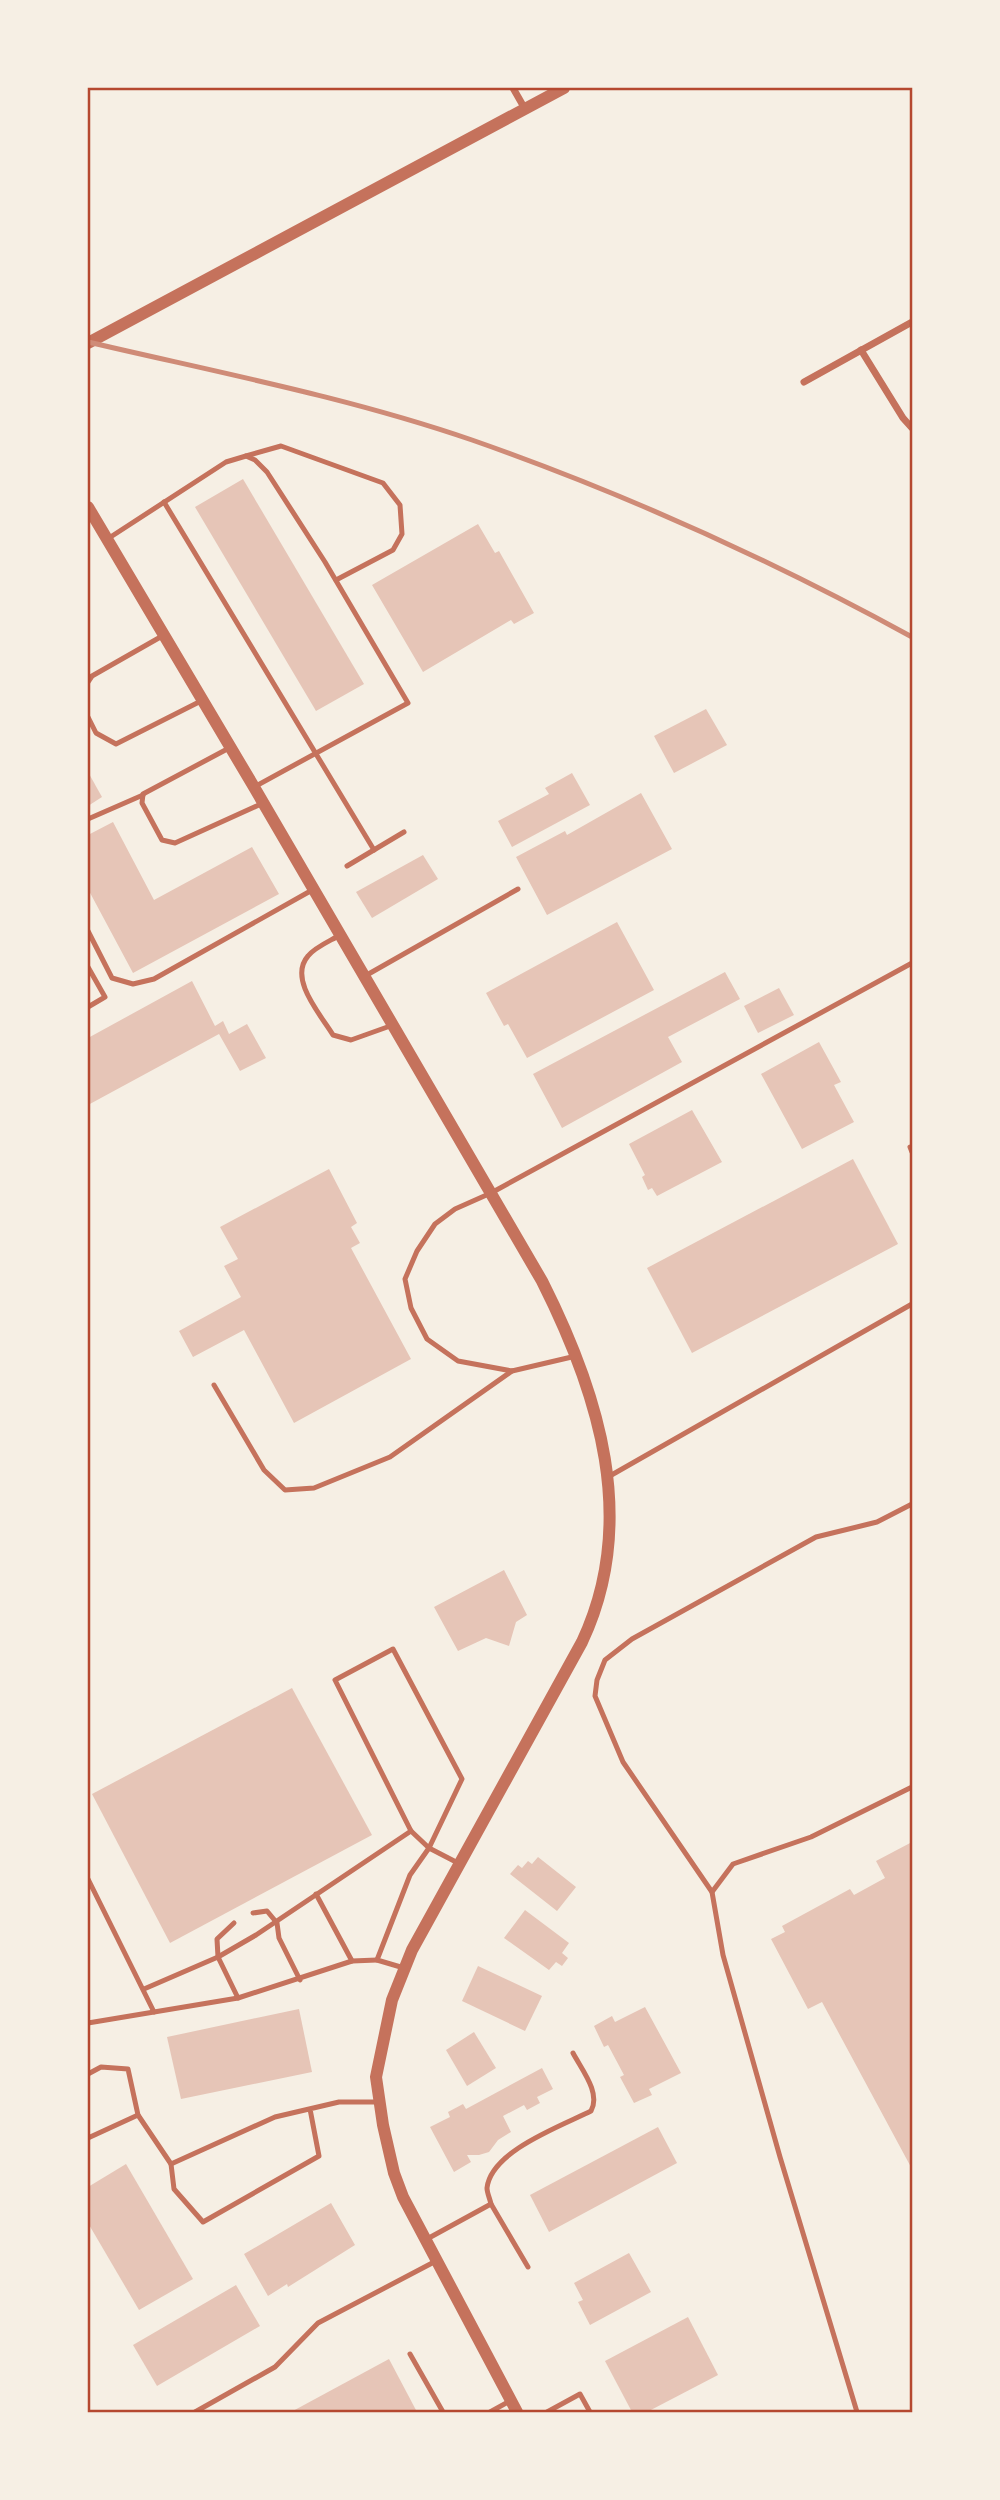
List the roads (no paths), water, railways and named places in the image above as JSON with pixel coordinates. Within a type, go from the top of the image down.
[{"type":"street","points":[[513,88],[526,108]]},
{"type":"street","points":[[88,342],[564,88]]},
{"type":"street","points":[[804,382],[912,322]]},
{"type":"street","points":[[861,350],[902,418],[912,428]]},
{"type":"street","points":[[88,507],[542,1281],[576,1356],[594,1409],[608,1477],[610,1515],[609,1552],[592,1621],[404,1968],[392,2000],[376,2077],[383,2125],[394,2173],[403,2197],[513,2407]]},
{"type":"lane","points":[[107,540],[226,462],[281,446],[383,483],[400,505],[402,534],[393,551],[336,580]]},
{"type":"lane","points":[[246,456],[256,460],[267,472],[336,580],[408,703],[254,787]]},
{"type":"lane","points":[[164,502],[374,850]]},
{"type":"lane","points":[[88,682],[92,676],[164,635]]},
{"type":"lane","points":[[88,717],[96,733],[116,744],[203,700]]},
{"type":"lane","points":[[88,819],[143,795],[152,787],[230,747]]},
{"type":"lane","points":[[143,795],[142,803],[162,840],[175,843],[263,803]]},
{"type":"lane","points":[[347,866],[404,832]]},
{"type":"lane","points":[[88,931],[112,978],[133,984],[154,979],[314,889]]},
{"type":"lane","points":[[365,976],[518,890]]},
{"type":"lane","points":[[340,935],[309,954],[302,965],[303,986],[333,1035],[351,1040],[393,1025]]},
{"type":"lane","points":[[512,1371],[458,1361],[427,1339],[411,1308],[405,1279],[417,1251],[435,1224],[455,1209],[491,1193],[912,963]]},
{"type":"lane","points":[[88,967],[105,997],[88,1007]]},
{"type":"lane","points":[[608,1477],[912,1304]]},
{"type":"lane","points":[[214,1385],[264,1470],[285,1490],[314,1488],[390,1457],[512,1371],[576,1356]]},
{"type":"lane","points":[[857,2413],[727,1968],[712,1892],[623,1762],[595,1696],[597,1680],[605,1660],[632,1639],[816,1537],[877,1522],[912,1504]]},
{"type":"lane","points":[[377,1960],[410,1875],[429,1847],[462,1779],[393,1649],[335,1680],[411,1831],[429,1847],[460,1864]]},
{"type":"lane","points":[[712,1892],[733,1864],[811,1837],[912,1787]]},
{"type":"lane","points":[[144,1989],[218,1957],[276,1923],[411,1831]]},
{"type":"lane","points":[[88,1879],[154,2012]]},
{"type":"lane","points":[[316,1894],[352,1961]]},
{"type":"lane","points":[[253,1913],[267,1912],[276,1923],[279,1938],[300,1980]]},
{"type":"lane","points":[[234,1923],[216,1939],[218,1957],[237,1998]]},
{"type":"lane","points":[[88,2023],[237,1998],[300,1980],[352,1961],[377,1960],[404,1968]]},
{"type":"lane","points":[[528,2267],[491,2204],[486,2189],[493,2170],[505,2156],[591,2111],[595,2104],[594,2093],[573,2053]]},
{"type":"lane","points":[[88,2074],[101,2067],[128,2069],[138,2115],[171,2164],[174,2189],[203,2222],[319,2156],[310,2109]]},
{"type":"lane","points":[[171,2164],[275,2117],[339,2102],[380,2102]]},
{"type":"lane","points":[[88,2138],[138,2115]]},
{"type":"lane","points":[[425,2240],[491,2204]]},
{"type":"lane","points":[[195,2413],[275,2367],[318,2323],[436,2261]]},
{"type":"lane","points":[[410,2354],[443,2413]]},
{"type":"lane","points":[[547,2413],[580,2394],[590,2413]]},
{"type":"lane","points":[[490,2413],[513,2407]]},
{"type":"railway","points":[[88,342],[329,398],[472,440],[641,505],[805,581],[912,637]]}]
